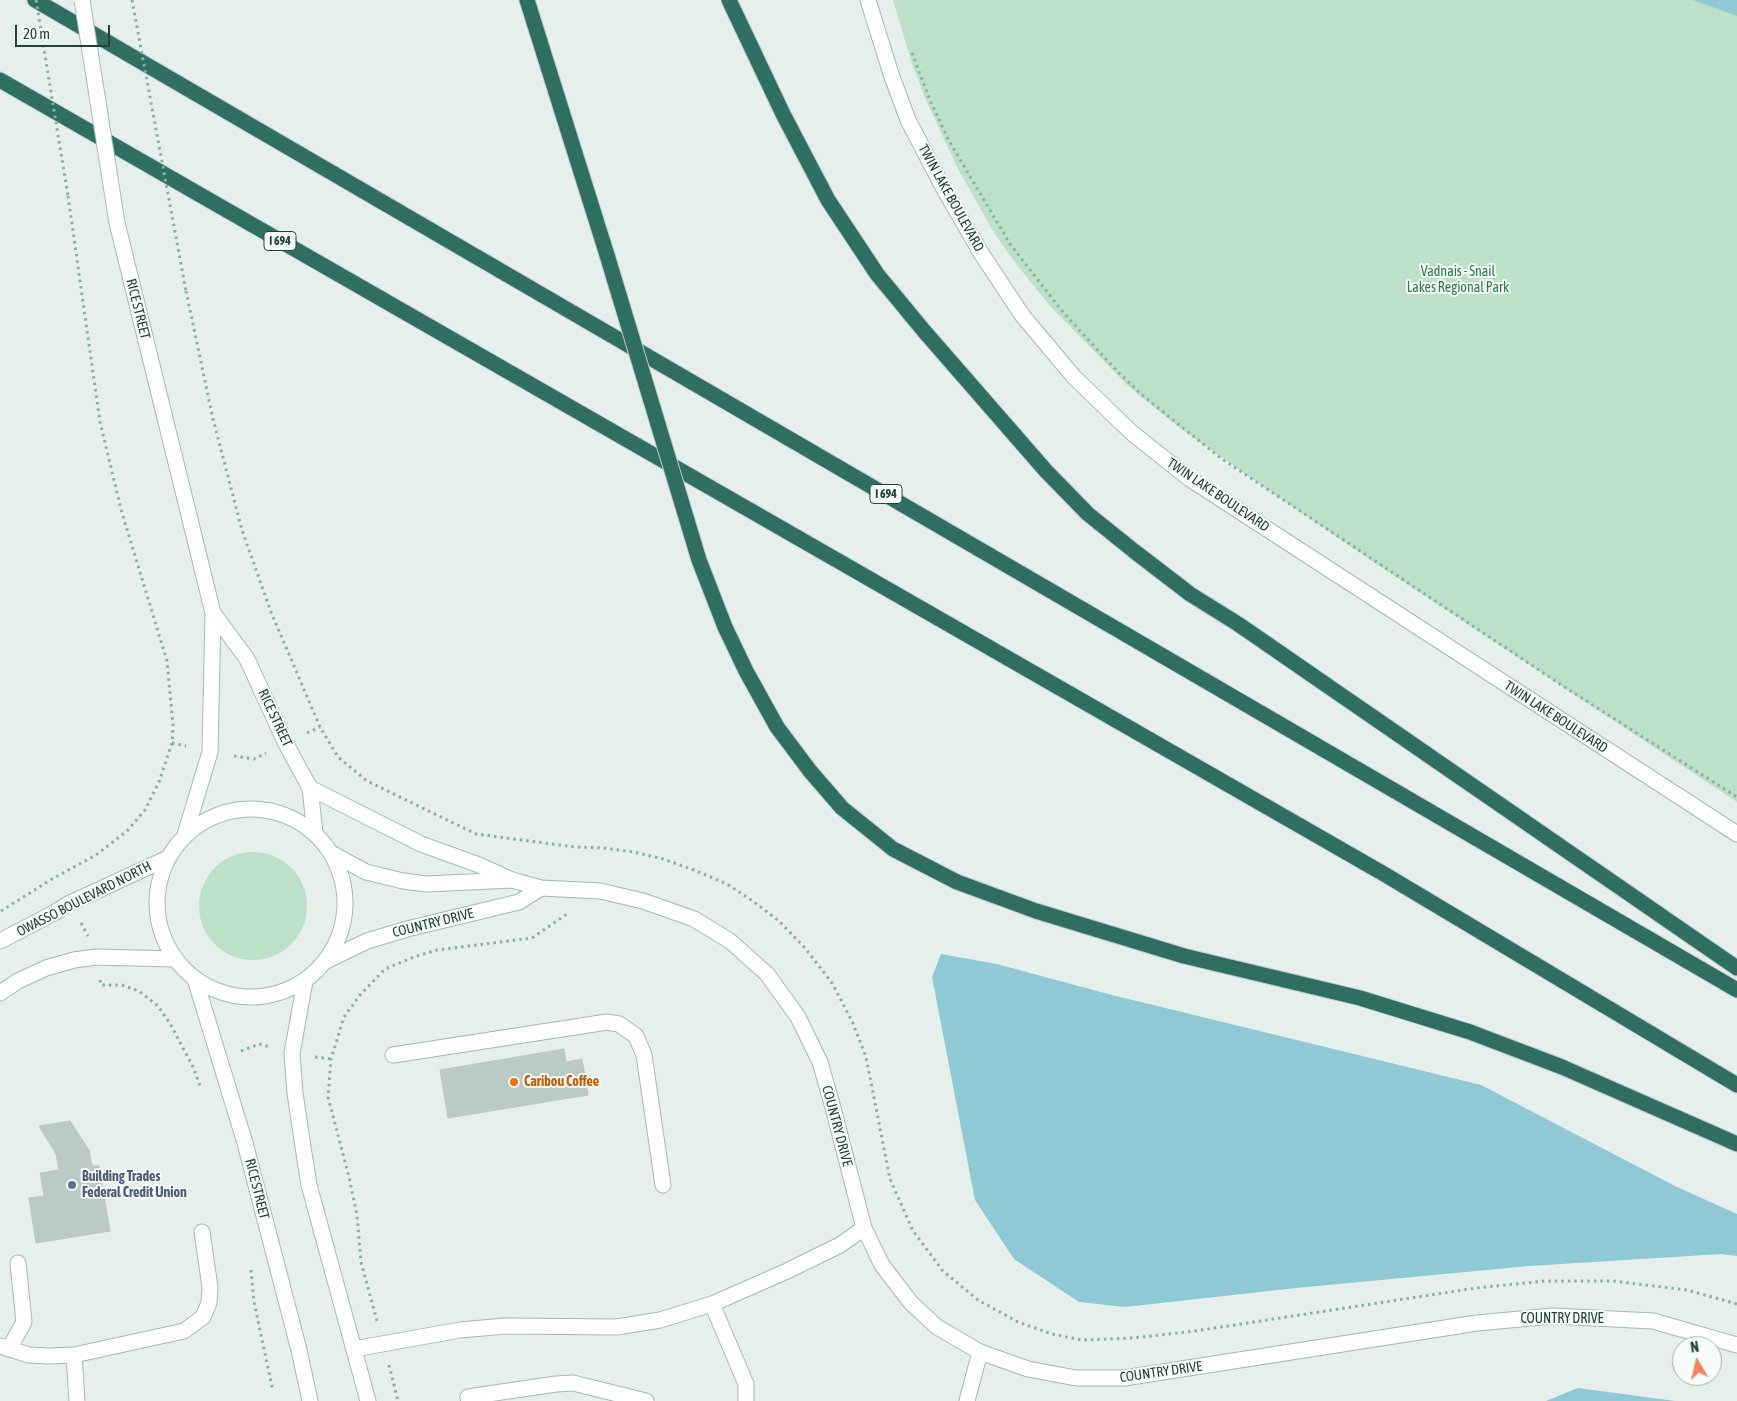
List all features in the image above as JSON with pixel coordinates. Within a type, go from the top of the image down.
[{"type":"highway","name":"I 694","points":[[36,0],[1737,990]]},
{"type":"highway","points":[[527,0],[607,255],[699,560],[725,627],[746,671],[777,727],[842,808],[893,850],[957,882],[1036,912],[1175,953],[1360,998],[1470,1032],[1562,1067],[1737,1144]]},
{"type":"highway","points":[[729,0],[783,114],[828,200],[877,274],[1040,464],[1088,514],[1190,594],[1246,629],[1737,968]]},
{"type":"highway","name":"I 694","points":[[0,80],[1376,869],[1737,1085]]},
{"type":"street","name":"RICE STREET","points":[[82,0],[117,223],[213,613],[210,752],[185,835]]},
{"type":"street","name":"TWIN LAKE BOULEVARD","points":[[868,0],[891,74],[908,120],[944,189],[981,252],[1022,315],[1074,377],[1132,433],[1190,479],[1737,834]]},
{"type":"street","name":"RICE STREET","points":[[213,613],[247,659],[286,744],[310,788],[315,833]]},
{"type":"street","points":[[310,788],[420,844],[479,865],[512,880]]},
{"type":"street","points":[[235,809],[264,809],[292,817],[315,833],[333,854],[344,881],[346,909],[340,936],[326,961],[305,981],[278,994],[250,998],[221,993],[195,979],[175,959],[162,936],[156,909],[158,882],[168,858],[185,835],[208,818],[235,809]]},
{"type":"street","name":"COUNTRY DRIVE","points":[[333,854],[366,872],[403,881],[426,884],[512,880],[541,888],[600,891],[643,901],[694,919],[730,941],[767,974],[798,1017],[820,1062],[864,1228],[882,1265],[910,1303],[937,1328],[980,1352],[1028,1369],[1076,1378],[1124,1378],[1477,1323],[1553,1316],[1653,1321],[1737,1344]]},
{"type":"street","name":"OWASSO BOULEVARD NORTH","points":[[0,941],[68,904],[168,858]]},
{"type":"street","name":"COUNTRY DRIVE","points":[[326,961],[367,941],[407,929],[519,902],[541,888]]},
{"type":"street","points":[[0,993],[18,981],[46,968],[74,960],[96,957],[175,959]]},
{"type":"street","name":"RICE STREET","points":[[195,979],[245,1143],[299,1350],[310,1401]]},
{"type":"street","points":[[305,981],[292,1053],[295,1093],[309,1185],[368,1401]]},
{"type":"street","points":[[393,1055],[607,1022],[619,1024],[636,1036],[644,1055],[663,1185]]},
{"type":"street","points":[[354,1349],[460,1330],[496,1327],[617,1327],[660,1320],[712,1304],[840,1246],[864,1228]]},
{"type":"street","points":[[18,1263],[24,1322],[5,1347],[28,1355],[74,1355],[184,1331],[203,1317],[209,1303],[210,1287],[202,1232]]},
{"type":"street","points":[[712,1304],[746,1384],[746,1401]]},
{"type":"street","points":[[967,1401],[980,1352]]},
{"type":"street","points":[[74,1355],[77,1401]]},
{"type":"street","points":[[469,1401],[468,1397],[573,1383],[646,1401]]},
{"type":"path","points":[[0,912],[96,854],[126,831],[145,810],[159,782],[172,743],[173,726],[166,660],[122,513],[100,422],[68,196],[36,0]]},
{"type":"path","points":[[132,0],[186,291],[213,419],[242,530],[271,612],[320,727],[338,757],[366,781],[476,834],[575,847],[624,850],[663,859],[727,884],[779,921],[805,948],[832,983],[852,1021],[866,1057],[890,1178],[913,1231],[944,1271],[978,1300],[1018,1322],[1052,1334],[1082,1340],[1133,1338],[1309,1314],[1476,1288],[1545,1281],[1613,1281],[1687,1290],[1737,1304]]},
{"type":"path","points":[[910,46],[930,100],[948,139],[1010,244],[1062,311],[1117,371],[1142,395],[1230,464],[1563,686],[1737,797]]},
{"type":"path","points":[[172,743],[210,752],[254,759],[320,727]]},
{"type":"path","points":[[398,1401],[361,1262],[357,1214],[328,1098],[331,1059],[344,1017],[360,995],[385,969],[437,950],[532,938],[600,891]]},
{"type":"path","points":[[68,904],[85,929],[96,957],[101,984],[122,986],[139,991],[158,1006],[172,1027],[194,1069],[200,1086]]},
{"type":"path","points":[[194,1069],[258,1044],[292,1053],[331,1059]]},
{"type":"path","points":[[250,1263],[254,1302],[273,1390]]},
{"type":"green space","name":"Vadnais - Snail Lakes Regional Park","points":[[893,0],[1737,0],[1737,802],[1375,563],[1180,428],[1127,385],[1051,307],[1013,260],[993,231],[957,167],[926,100],[913,67]]},
{"type":"green space","points":[[253,852],[274,856],[291,868],[303,885],[307,906],[303,927],[291,944],[274,956],[253,960],[232,956],[215,944],[203,927],[199,906],[203,885],[215,868],[232,856]]},
{"type":"water","points":[[1693,0],[1737,0],[1737,16]]},
{"type":"water","points":[[941,954],[997,964],[1108,994],[1481,1085],[1675,1186],[1737,1214],[1737,1256],[1721,1254],[1529,1266],[1296,1288],[1125,1307],[1079,1302],[1014,1259],[975,1200],[932,977]]},
{"type":"water","points":[[1578,1388],[1675,1401],[1546,1401]]},
{"type":"building","name":"Caribou Coffee","points":[[564,1049],[566,1062],[582,1059],[588,1095],[448,1118],[440,1070]]},
{"type":"building","name":"Building Trades Federal Credit Union","points":[[70,1121],[89,1150],[92,1166],[99,1166],[110,1231],[36,1243],[29,1198],[44,1196],[40,1173],[59,1170],[56,1154],[39,1126]]},
{"type":"place","name":"Caribou Coffee","points":[[514,1082]]},
{"type":"place","name":"Building Trades Federal Credit Union","points":[[72,1185]]}]
